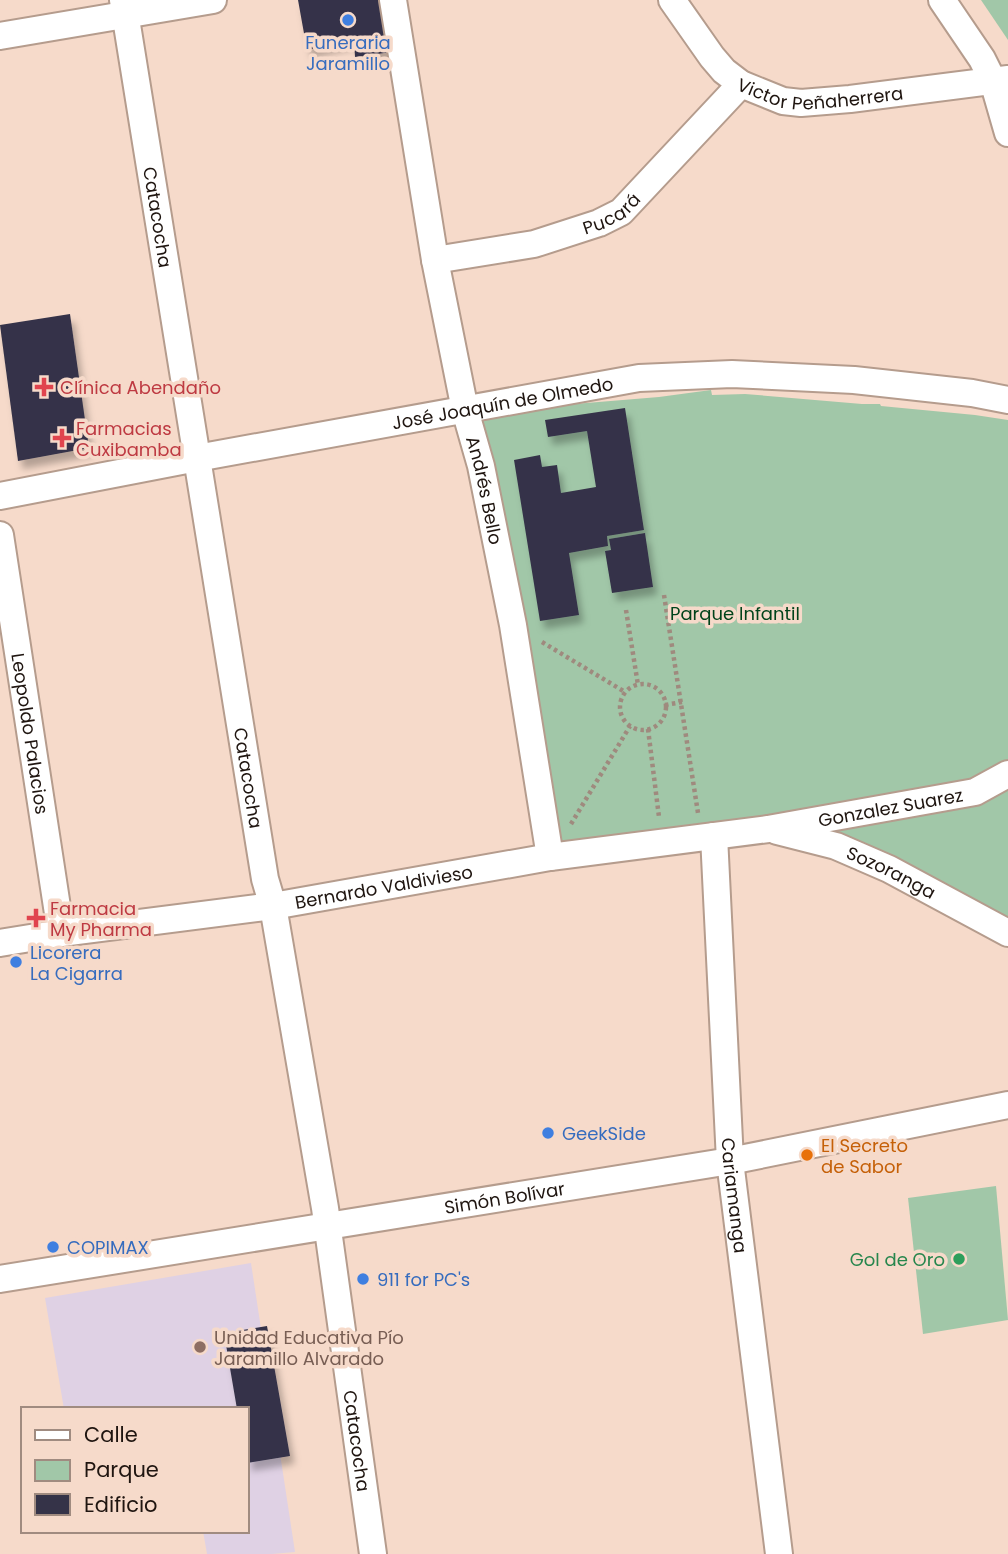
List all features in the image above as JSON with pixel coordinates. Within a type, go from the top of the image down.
[{"type":"street","points":[[0,36],[124,8],[213,0]]},
{"type":"street","name":"Andrés Bello","points":[[393,0],[435,260],[513,625],[550,857]]},
{"type":"street","name":"Victor Peñaherrera","points":[[673,0],[724,71],[741,84],[783,101],[801,103],[850,100],[1001,80]]},
{"type":"street","points":[[942,0],[982,59],[1001,80],[1008,133]]},
{"type":"street","name":"Catacocha","points":[[124,8],[265,878],[273,906],[328,1226],[373,1554]]},
{"type":"street","name":"Pucará","points":[[435,260],[534,244],[599,223],[621,212],[741,84]]},
{"type":"street","name":"José Joaquín de Olmedo","points":[[0,496],[639,378],[732,374],[854,380],[972,393],[1008,400]]},
{"type":"street","name":"Leopoldo Palacios","points":[[0,536],[61,933]]},
{"type":"street","name":"Gonzalez Suarez","points":[[768,829],[975,792],[1008,774]]},
{"type":"street","name":"Bernardo Valdivieso","points":[[0,943],[273,906],[550,857],[768,829]]},
{"type":"street","name":"Sozoranga","points":[[768,829],[836,846],[890,869],[1008,933]]},
{"type":"street","name":"Cariamanga","points":[[708,837],[730,1161],[779,1554]]},
{"type":"street","name":"Simón Bolívar","points":[[0,1279],[730,1161],[1008,1105]]},
{"type":"path","points":[[664,595],[708,837]]},
{"type":"path","points":[[626,610],[638,685]]},
{"type":"path","points":[[513,625],[625,692]]},
{"type":"path","points":[[646,684],[659,691],[665,705],[662,719],[648,729],[630,726],[621,714],[621,699],[625,692],[638,685],[646,684]]},
{"type":"path","points":[[665,705],[682,702]]},
{"type":"path","points":[[550,857],[630,726]]},
{"type":"path","points":[[648,729],[663,843]]},
{"type":"shaded area","name":"Unidad Educativa Pío Jaramillo Alvarado","points":[[251,1263],[295,1552],[207,1554],[203,1533],[248,1533],[248,1407],[64,1407],[45,1298]]},
{"type":"green space","points":[[981,0],[1008,0],[1008,40]]},
{"type":"green space","name":"Parque Infantil","points":[[711,390],[712,395],[745,394],[880,404],[1008,420],[1008,933],[768,829],[550,857],[470,420],[502,410]]},
{"type":"green space","name":"Gol de Oro","points":[[996,1186],[1008,1320],[923,1334],[908,1198]]},
{"type":"building","name":"Funeraria Jaramillo","points":[[298,0],[390,0],[399,51],[355,57],[354,40],[307,50]]},
{"type":"building","name":"Clínica Abendaño","points":[[70,314],[89,448],[18,461],[0,325]]},
{"type":"building","points":[[625,408],[644,530],[607,536],[608,546],[569,553],[579,615],[540,621],[514,460],[540,455],[542,467],[557,465],[561,493],[596,487],[587,431],[548,437],[545,420]]},
{"type":"building","points":[[645,533],[653,587],[612,593],[605,551],[611,550],[609,539]]},
{"type":"building","points":[[267,1326],[290,1456],[248,1463],[248,1407],[237,1407],[224,1333]]},
{"type":"place","name":"Funeraria Jaramillo","points":[[348,20]]},
{"type":"place","name":"Clínica Abendaño","points":[[44,387]]},
{"type":"place","name":"Farmacias Cuxibamba","points":[[62,438]]},
{"type":"place","name":"Farmacia My Pharma","points":[[36,918]]},
{"type":"place","name":"Licorera La Cigarra","points":[[16,962]]},
{"type":"place","name":"GeekSide","points":[[548,1133]]},
{"type":"place","name":"El Secreto de Sabor","points":[[807,1155]]},
{"type":"place","name":"COPIMAX","points":[[53,1247]]},
{"type":"place","name":"Gol de Oro","points":[[959,1259]]},
{"type":"place","name":"911 for PC's","points":[[363,1279]]},
{"type":"place","name":"Unidad Educativa Pío Jaramillo Alvarado","points":[[200,1347]]}]
